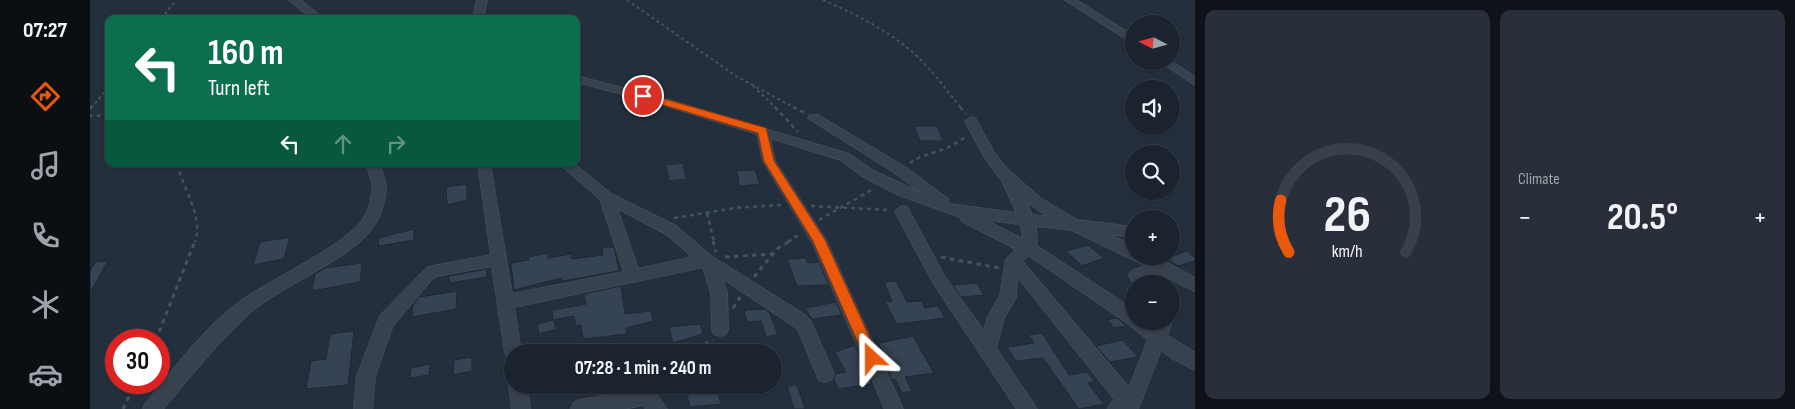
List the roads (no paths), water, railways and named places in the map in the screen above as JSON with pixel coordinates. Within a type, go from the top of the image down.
[{"type":"street","points":[[294,0],[314,15]]},
{"type":"street","points":[[479,15],[482,0]]},
{"type":"street","points":[[1070,0],[1125,36]]},
{"type":"street","points":[[1177,70],[1195,82]]},
{"type":"street","points":[[580,80],[643,96],[845,157],[867,173],[904,192],[954,211],[1028,248],[1125,313]]},
{"type":"street","points":[[814,118],[900,170],[954,211],[1125,231]]},
{"type":"street","points":[[971,121],[990,156],[1008,177],[1038,202],[1080,227],[1125,249]]},
{"type":"street","points":[[762,131],[769,161],[819,240],[894,409]]},
{"type":"street","points":[[152,409],[211,338],[250,304],[355,238],[370,221],[376,206],[378,182],[374,167]]},
{"type":"street","points":[[484,167],[512,344]]},
{"type":"street","points":[[570,167],[606,197],[671,230],[708,261],[804,325],[826,374]]},
{"type":"street","points":[[987,349],[996,317],[1008,297],[1011,265],[1028,248],[1032,239],[1028,221],[1008,177]]},
{"type":"street","points":[[606,197],[633,276]]},
{"type":"street","points":[[902,211],[939,280],[1028,409]]},
{"type":"street","points":[[364,409],[366,376],[386,322],[427,275],[433,271],[498,259]]},
{"type":"street","points":[[505,302],[708,261]]},
{"type":"street","points":[[708,261],[719,294],[720,329]]},
{"type":"street","points":[[1011,265],[1124,407],[1160,330]]},
{"type":"street","points":[[1158,265],[1195,284]]},
{"type":"street","points":[[1136,275],[1162,267]]},
{"type":"street","points":[[1147,330],[1195,362]]},
{"type":"street","points":[[519,394],[521,409]]},
{"type":"street","points":[[580,409],[647,396],[658,409]]}]
